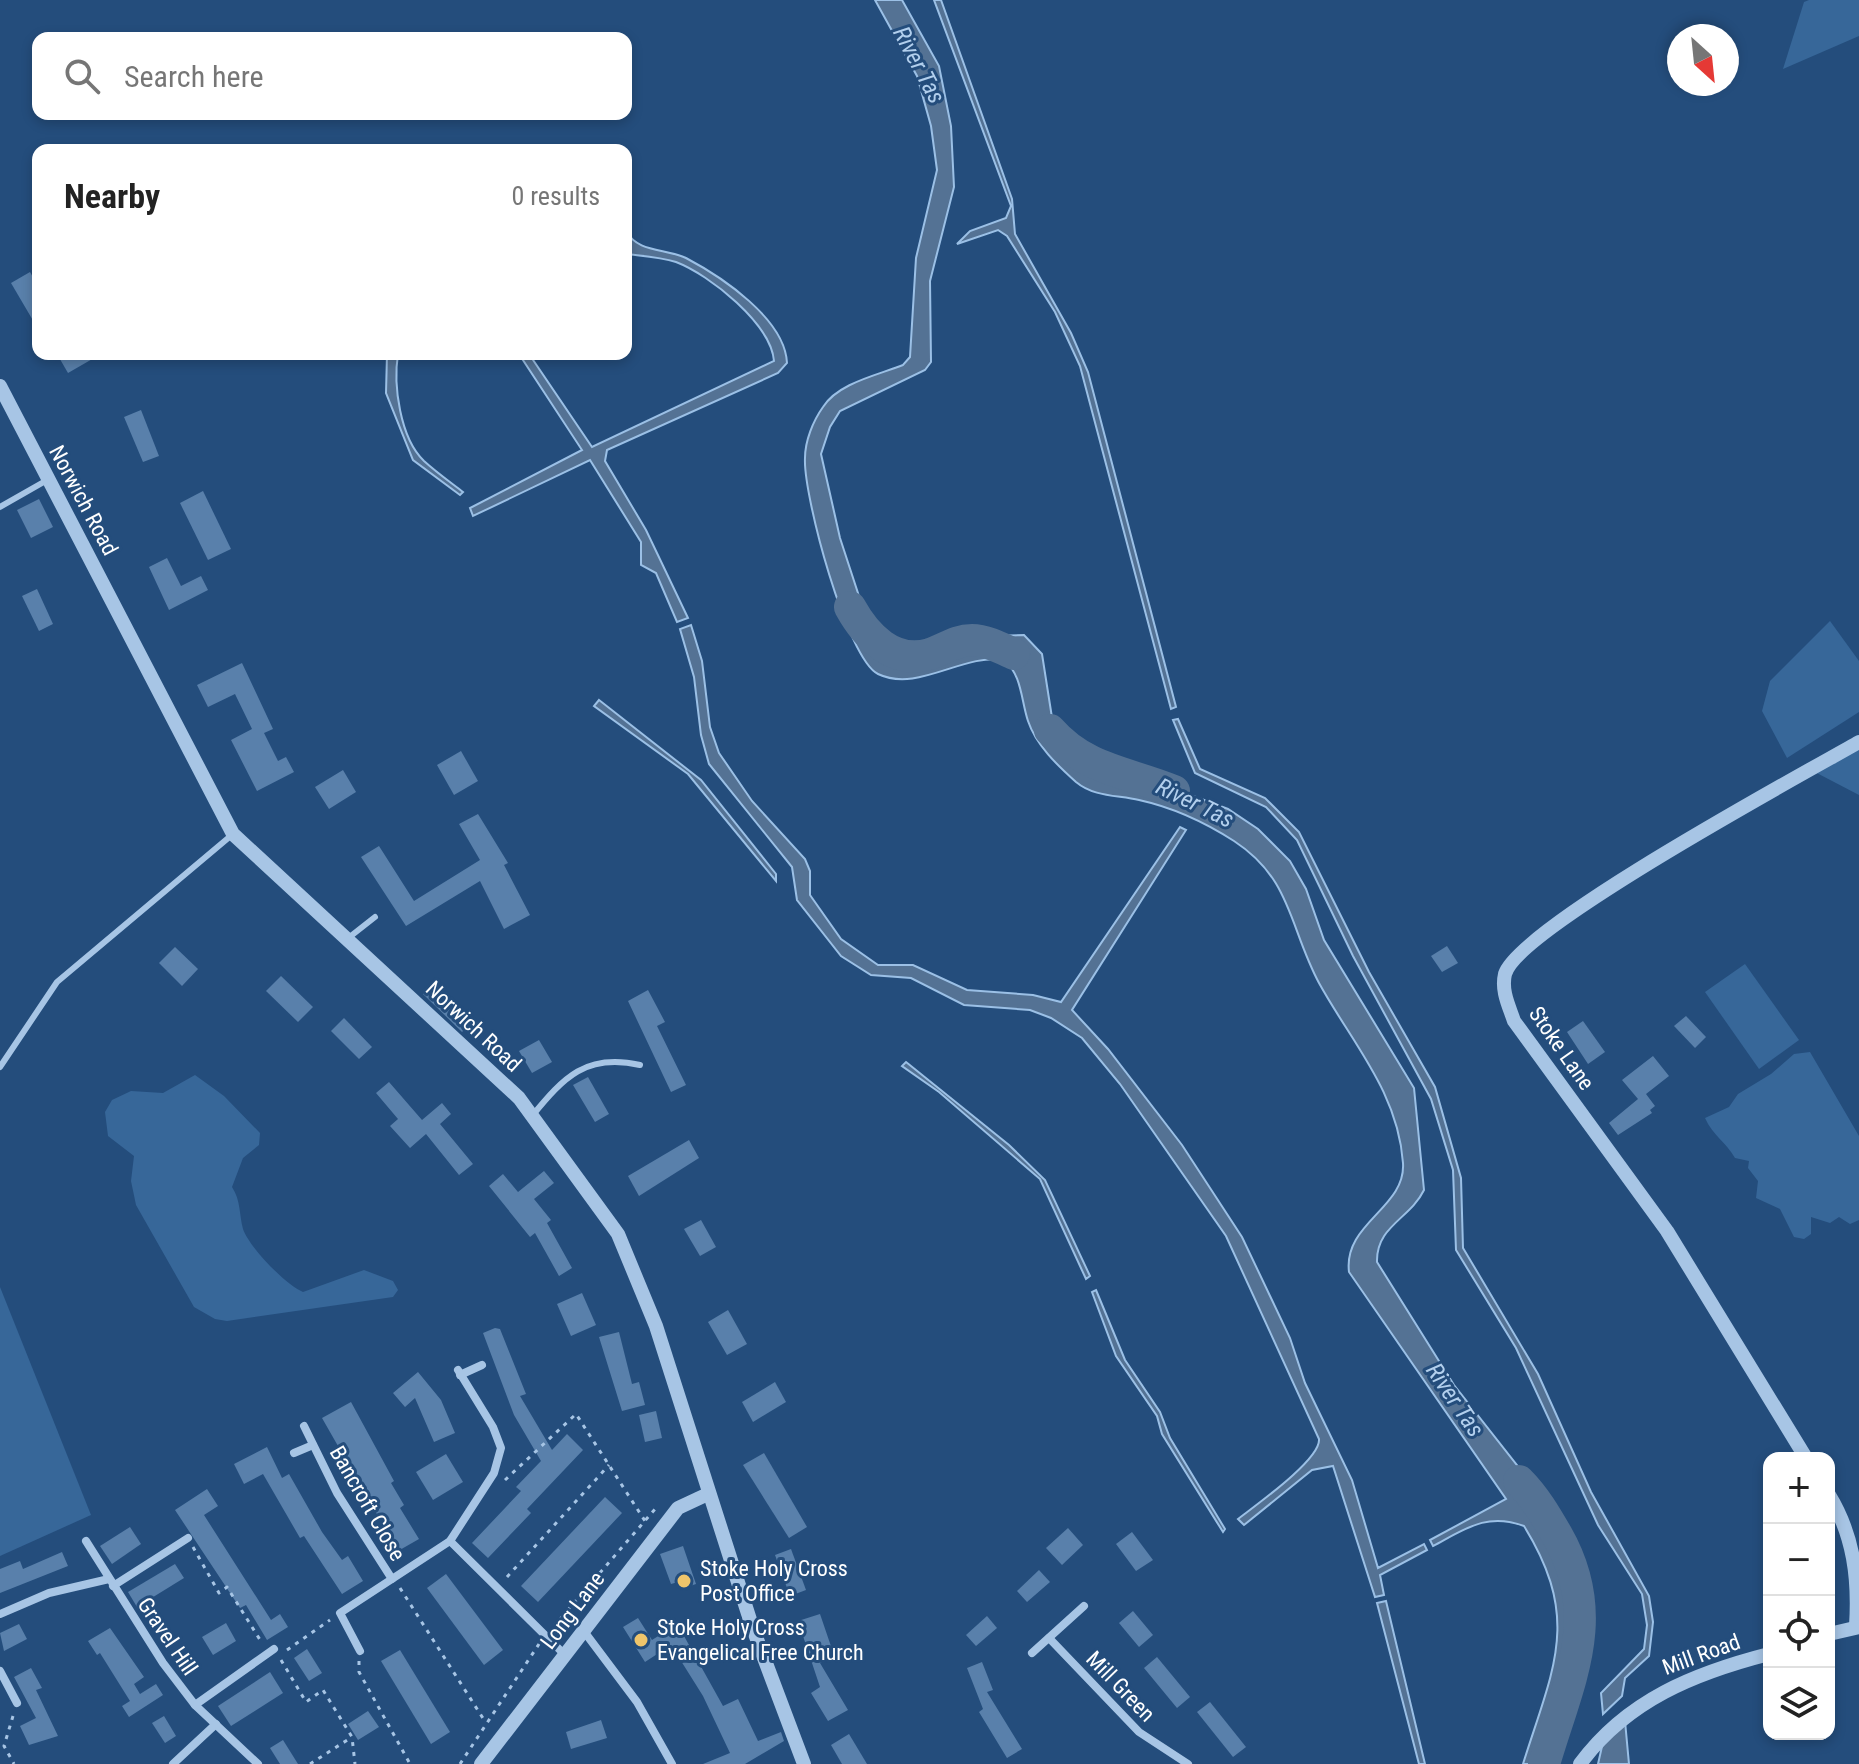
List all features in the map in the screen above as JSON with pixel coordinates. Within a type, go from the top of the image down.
[{"type":"street","name":"Norwich Road","points":[[0,386],[233,834],[519,1098],[618,1234],[656,1326],[752,1626],[804,1764]]},
{"type":"street","name":"Stoke Lane","points":[[1802,1452],[1667,1231],[1514,1021],[1504,993],[1514,959],[1529,944],[1670,849],[1859,742]]},
{"type":"street","name":"Bancroft Close","points":[[340,1613],[450,1541],[494,1473],[501,1448],[493,1427],[459,1372],[482,1365]]},
{"type":"street","name":"Bancroft Close","points":[[304,1426],[350,1514],[392,1579]]},
{"type":"street","name":"Bancroft Close","points":[[294,1453],[313,1445]]},
{"type":"street","name":"Long Lane","points":[[481,1764],[678,1508],[708,1494]]},
{"type":"street","points":[[1835,1506],[1854,1556],[1858,1594],[1858,1626],[1835,1632]]},
{"type":"street","name":"Gravel Hill","points":[[111,1582],[188,1538]]},
{"type":"street","name":"Gravel Hill","points":[[86,1541],[163,1663],[195,1705],[258,1764]]},
{"type":"street","points":[[450,1541],[565,1655]]},
{"type":"street","points":[[0,1614],[49,1593],[111,1582]]},
{"type":"street","points":[[1032,1653],[1084,1606]]},
{"type":"street","points":[[340,1613],[360,1651]]},
{"type":"street","points":[[583,1630],[637,1702],[672,1764]]},
{"type":"street","name":"Mill Green","points":[[1049,1638],[1139,1732],[1188,1764]]},
{"type":"street","name":"Gravel Hill","points":[[195,1705],[271,1651]]},
{"type":"street","name":"Mill Road","points":[[1580,1764],[1591,1749],[1627,1715],[1655,1695],[1684,1681],[1763,1656]]},
{"type":"street","points":[[0,1671],[17,1703]]},
{"type":"street","points":[[173,1764],[216,1724]]},
{"type":"street","points":[[1164,1764],[1171,1755]]},
{"type":"lane","points":[[0,507],[49,479]]},
{"type":"lane","points":[[0,1067],[57,982],[233,834]]},
{"type":"lane","points":[[347,939],[375,917]]},
{"type":"lane","points":[[532,1116],[555,1089],[577,1071],[612,1059],[640,1065]]},
{"type":"path","points":[[494,1473],[505,1480],[576,1414],[645,1520]]},
{"type":"path","points":[[497,1588],[609,1465]]},
{"type":"path","points":[[460,1764],[545,1636],[662,1502]]},
{"type":"path","points":[[188,1538],[219,1593],[227,1587],[271,1651]]},
{"type":"path","points":[[392,1579],[486,1723]]},
{"type":"path","points":[[340,1613],[279,1656],[306,1702],[323,1690],[352,1737],[355,1764]]},
{"type":"path","points":[[360,1651],[359,1672],[410,1764]]},
{"type":"path","points":[[14,1764],[4,1746],[17,1703]]},
{"type":"path","points":[[310,1764],[352,1737]]},
{"type":"shaded area","points":[[1859,0],[1859,36],[1783,69],[1804,2]]},
{"type":"shaded area","points":[[1830,621],[1859,661],[1859,712],[1787,758],[1762,711],[1770,681]]},
{"type":"shaded area","points":[[1859,742],[1859,795],[1811,770]]},
{"type":"shaded area","points":[[1745,964],[1799,1040],[1759,1069],[1705,992]]},
{"type":"shaded area","points":[[1810,1052],[1859,1136],[1859,1220],[1850,1224],[1839,1217],[1830,1223],[1811,1217],[1811,1234],[1804,1239],[1794,1237],[1780,1209],[1756,1198],[1758,1181],[1748,1168],[1749,1161],[1735,1158],[1705,1118],[1729,1107],[1738,1094],[1771,1074],[1794,1054]]},
{"type":"shaded area","points":[[195,1075],[224,1096],[260,1133],[259,1145],[243,1158],[232,1187],[243,1229],[260,1255],[287,1282],[303,1292],[364,1270],[393,1281],[398,1290],[393,1297],[227,1321],[215,1319],[194,1307],[136,1205],[131,1181],[134,1156],[108,1136],[105,1112],[112,1100],[131,1091],[163,1093]]},
{"type":"shaded area","points":[[0,1287],[91,1515],[0,1556]]},
{"type":"water","points":[[875,0],[902,0],[939,66],[951,126],[954,187],[930,281],[931,362],[925,370],[840,411],[830,427],[821,454],[840,538],[873,639],[888,656],[900,659],[991,636],[1024,635],[1042,654],[1053,724],[1077,755],[1105,771],[1143,777],[1228,809],[1258,829],[1290,861],[1306,889],[1324,940],[1414,1088],[1424,1190],[1382,1240],[1377,1262],[1454,1385],[1527,1478],[1556,1537],[1575,1589],[1580,1618],[1578,1642],[1547,1764],[1523,1764],[1552,1671],[1557,1617],[1553,1589],[1542,1559],[1524,1526],[1511,1522],[1487,1522],[1433,1546],[1430,1540],[1506,1499],[1349,1272],[1355,1241],[1395,1192],[1401,1179],[1403,1163],[1399,1137],[1383,1091],[1319,983],[1287,905],[1268,871],[1234,841],[1188,816],[1139,800],[1098,793],[1076,782],[1036,738],[1028,721],[1018,680],[1004,660],[988,659],[925,676],[893,679],[878,674],[866,662],[841,609],[811,505],[806,477],[806,445],[816,418],[838,392],[903,365],[910,357],[916,258],[937,170],[931,126],[917,76]]},
{"type":"water","points":[[934,0],[941,0],[1012,199],[1015,234],[1071,333],[1088,372],[1176,707],[1171,709],[1080,366],[1055,312],[1007,236],[998,230],[957,244],[970,231],[1006,218],[1011,206]]},
{"type":"water","points":[[632,239],[645,247],[686,258],[733,288],[764,315],[784,347],[787,363],[778,373],[607,450],[605,461],[646,530],[688,618],[677,622],[656,573],[641,565],[641,542],[590,460],[473,516],[470,508],[582,450],[523,360],[533,360],[592,447],[774,361],[762,332],[737,302],[690,268],[657,258],[632,255]]},
{"type":"water","points":[[387,360],[398,360],[400,410],[409,439],[424,461],[463,492],[460,495],[413,460],[386,393]]},
{"type":"water","points":[[691,625],[702,661],[710,727],[719,753],[752,801],[805,859],[810,871],[810,895],[841,939],[878,965],[913,965],[967,990],[1033,995],[1061,1002],[1180,827],[1186,830],[1072,1010],[1108,1049],[1182,1145],[1242,1237],[1290,1338],[1305,1383],[1352,1480],[1378,1568],[1424,1544],[1427,1550],[1380,1575],[1384,1595],[1375,1597],[1333,1466],[1312,1470],[1244,1525],[1238,1519],[1299,1469],[1317,1448],[1319,1439],[1226,1236],[1120,1084],[1082,1038],[1051,1018],[1030,1010],[964,1005],[911,978],[871,975],[841,956],[797,900],[792,867],[709,764],[701,735],[694,677],[680,629]]},
{"type":"water","points":[[599,700],[701,780],[776,874],[776,881],[688,774],[594,706]]},
{"type":"water","points":[[1178,719],[1200,769],[1265,798],[1299,832],[1369,972],[1435,1087],[1461,1178],[1463,1248],[1538,1374],[1591,1492],[1649,1596],[1653,1622],[1649,1656],[1625,1678],[1622,1696],[1603,1714],[1601,1693],[1644,1649],[1647,1625],[1642,1594],[1598,1525],[1516,1348],[1456,1250],[1453,1170],[1431,1099],[1353,956],[1297,840],[1266,807],[1195,773],[1173,720]]},
{"type":"water","points":[[906,1062],[1009,1145],[1045,1180],[1090,1276],[1086,1279],[1040,1179],[939,1092],[902,1066]]},
{"type":"water","points":[[1096,1290],[1125,1360],[1160,1412],[1170,1438],[1225,1529],[1223,1532],[1162,1434],[1157,1416],[1116,1356],[1092,1292]]},
{"type":"water","points":[[1386,1601],[1425,1764],[1419,1764],[1377,1603]]},
{"type":"water","points":[[1625,1721],[1629,1764],[1598,1764],[1603,1742]]},
{"type":"building","points":[[30,272],[32,319],[11,283]]},
{"type":"building","points":[[60,360],[91,360],[68,373]]},
{"type":"building","points":[[141,410],[159,456],[143,462],[124,417]]},
{"type":"building","points":[[203,491],[231,549],[208,560],[180,503]]},
{"type":"building","points":[[39,499],[53,527],[31,538],[17,510]]},
{"type":"building","points":[[167,558],[181,586],[201,576],[208,590],[169,610],[149,567]]},
{"type":"building","points":[[37,589],[53,624],[39,631],[22,596]]},
{"type":"building","points":[[242,663],[273,729],[264,733],[278,761],[286,757],[294,772],[257,791],[231,740],[252,729],[235,694],[208,707],[197,685]]},
{"type":"building","points":[[461,751],[478,781],[454,795],[437,765]]},
{"type":"building","points":[[343,770],[356,792],[329,809],[315,787]]},
{"type":"building","points":[[478,814],[508,863],[504,865],[530,915],[504,929],[480,881],[406,926],[361,857],[379,846],[414,901],[480,860],[459,824]]},
{"type":"building","points":[[1447,946],[1458,963],[1442,972],[1431,956]]},
{"type":"building","points":[[175,947],[198,969],[182,986],[159,963]]},
{"type":"building","points":[[281,976],[313,1007],[298,1022],[266,991]]},
{"type":"building","points":[[434,983],[473,1021],[462,1032],[423,994]]},
{"type":"building","points":[[648,990],[665,1022],[657,1026],[686,1085],[671,1092],[628,1001]]},
{"type":"building","points":[[1686,1016],[1706,1037],[1695,1048],[1674,1026]]},
{"type":"building","points":[[344,1018],[372,1047],[359,1059],[331,1031]]},
{"type":"building","points":[[1583,1021],[1605,1052],[1588,1064],[1567,1032]]},
{"type":"building","points":[[539,1040],[552,1062],[532,1073],[519,1051]]},
{"type":"building","points":[[1653,1056],[1669,1076],[1646,1094],[1655,1106],[1650,1110],[1652,1113],[1618,1135],[1609,1123],[1638,1099],[1622,1080]]},
{"type":"building","points":[[588,1077],[609,1114],[595,1122],[573,1085]]},
{"type":"building","points":[[389,1082],[422,1120],[442,1103],[451,1114],[440,1124],[473,1164],[459,1175],[426,1134],[410,1148],[390,1126],[398,1119],[376,1093]]},
{"type":"building","points":[[689,1140],[699,1158],[639,1196],[628,1176]]},
{"type":"building","points":[[544,1171],[554,1183],[534,1199],[551,1220],[547,1223],[572,1268],[559,1276],[535,1233],[530,1237],[489,1186],[503,1174],[518,1192]]},
{"type":"building","points":[[701,1220],[716,1247],[700,1256],[684,1229]]},
{"type":"building","points":[[582,1293],[596,1325],[571,1336],[557,1304]]},
{"type":"building","points":[[728,1310],[747,1344],[727,1355],[708,1322]]},
{"type":"building","points":[[500,1329],[526,1394],[520,1396],[552,1450],[567,1434],[583,1450],[527,1509],[531,1513],[488,1558],[472,1543],[521,1491],[516,1487],[541,1461],[514,1415],[483,1333]]},
{"type":"building","points":[[619,1332],[632,1384],[639,1382],[645,1405],[622,1411],[599,1337]]},
{"type":"building","points":[[418,1372],[441,1400],[455,1433],[434,1442],[415,1398],[405,1407],[393,1393]]},
{"type":"building","points":[[775,1382],[786,1402],[753,1422],[742,1402]]},
{"type":"building","points":[[351,1402],[394,1481],[391,1483],[404,1505],[400,1508],[419,1539],[398,1551],[322,1418]]},
{"type":"building","points":[[656,1411],[662,1438],[645,1442],[639,1415]]},
{"type":"building","points":[[267,1447],[282,1478],[289,1474],[322,1532],[342,1560],[348,1556],[363,1581],[342,1594],[304,1536],[300,1538],[263,1474],[244,1484],[234,1464]]},
{"type":"building","points":[[764,1453],[807,1527],[789,1538],[743,1465]]},
{"type":"building","points":[[446,1454],[463,1482],[433,1500],[416,1472]]},
{"type":"building","points":[[207,1489],[218,1506],[204,1515],[271,1620],[280,1614],[288,1627],[267,1640],[246,1605],[240,1608],[175,1510]]},
{"type":"building","points":[[605,1497],[622,1513],[538,1602],[521,1586]]},
{"type":"building","points":[[130,1527],[141,1544],[112,1564],[100,1546]]},
{"type":"building","points":[[1068,1528],[1083,1545],[1062,1565],[1046,1548]]},
{"type":"building","points":[[1132,1532],[1153,1560],[1136,1571],[1116,1544]]},
{"type":"building","points":[[683,1546],[696,1584],[681,1589],[678,1582],[671,1584],[660,1554]]},
{"type":"building","points":[[791,1549],[806,1590],[790,1596],[775,1555]]},
{"type":"building","points":[[62,1552],[68,1566],[0,1593],[0,1569],[20,1561],[23,1569]]},
{"type":"building","points":[[175,1564],[184,1578],[137,1607],[128,1592]]},
{"type":"building","points":[[1039,1570],[1050,1582],[1027,1602],[1017,1591]]},
{"type":"building","points":[[446,1574],[503,1650],[484,1665],[427,1588]]},
{"type":"building","points":[[1133,1611],[1153,1635],[1139,1647],[1119,1623]]},
{"type":"building","points":[[820,1614],[835,1658],[820,1663],[848,1710],[828,1721],[811,1693],[820,1687],[798,1621]]},
{"type":"building","points":[[987,1616],[997,1628],[976,1646],[966,1635]]},
{"type":"building","points":[[638,1618],[652,1640],[682,1621],[690,1633],[684,1636],[723,1706],[738,1699],[758,1741],[781,1732],[784,1741],[745,1764],[703,1764],[730,1753],[703,1696],[671,1645],[645,1662],[623,1627]]},
{"type":"building","points":[[226,1623],[236,1641],[213,1655],[202,1637]]},
{"type":"building","points":[[19,1624],[27,1639],[4,1651],[0,1633]]},
{"type":"building","points":[[110,1628],[144,1677],[134,1684],[140,1694],[156,1684],[163,1695],[129,1717],[122,1706],[130,1701],[100,1653],[97,1655],[88,1641]]},
{"type":"building","points":[[307,1649],[322,1673],[309,1681],[294,1658]]},
{"type":"building","points":[[400,1650],[450,1732],[431,1744],[381,1661]]},
{"type":"building","points":[[1157,1657],[1190,1697],[1177,1708],[1144,1668]]},
{"type":"building","points":[[982,1662],[993,1690],[987,1692],[1022,1749],[1007,1758],[979,1712],[983,1709],[967,1668]]},
{"type":"building","points":[[31,1668],[42,1688],[36,1690],[58,1736],[29,1745],[20,1726],[36,1718],[14,1677]]},
{"type":"building","points":[[270,1672],[283,1693],[231,1726],[218,1706]]},
{"type":"building","points":[[1210,1702],[1246,1747],[1233,1757],[1197,1712]]},
{"type":"building","points":[[368,1711],[379,1727],[358,1740],[348,1724]]},
{"type":"building","points":[[164,1716],[176,1736],[165,1743],[152,1723]]},
{"type":"building","points":[[601,1720],[607,1738],[571,1749],[566,1732]]},
{"type":"building","points":[[849,1734],[867,1764],[842,1764],[831,1745]]},
{"type":"building","points":[[283,1740],[298,1764],[280,1764],[270,1748]]},
{"type":"waterway","name":"River Tas","points":[[850,607],[873,638],[893,652],[917,656],[972,640],[1014,654]]},
{"type":"waterway","name":"River Tas","points":[[1050,730],[1063,743],[1092,762],[1174,791]]},
{"type":"waterway","name":"River Tas","points":[[1519,1481],[1557,1535],[1571,1565],[1578,1594],[1580,1622],[1577,1650],[1544,1764]]},
{"type":"place","name":"Stoke Holy Cross Post Office","points":[[684,1581]]},
{"type":"place","name":"Stoke Holy Cross Evangelical Free Church","points":[[641,1640]]}]
